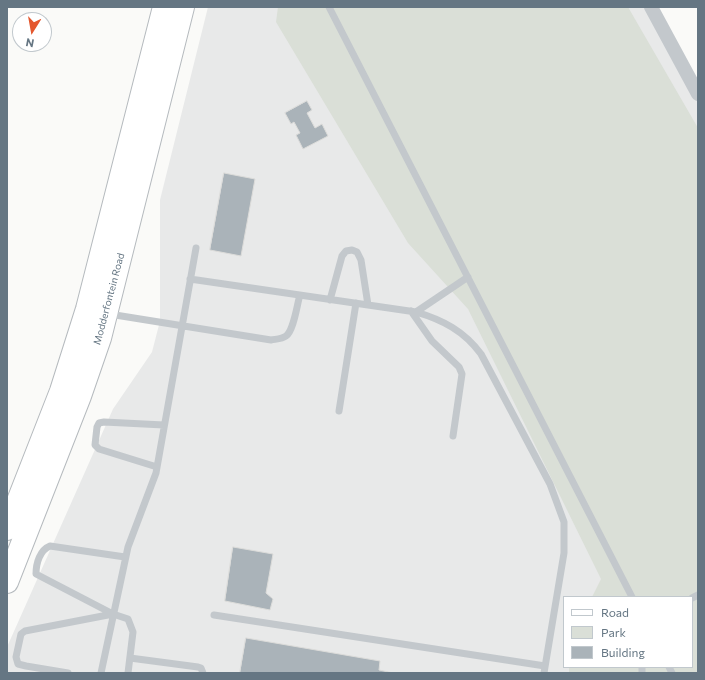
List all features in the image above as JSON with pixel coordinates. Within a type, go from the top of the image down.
[{"type":"main road","name":"Modderfontein Road","points":[[7,582],[80,396],[97,311],[164,7]]},
{"type":"main road","name":"Modderfontein Road","points":[[7,528],[61,391],[97,311],[132,207],[183,7]]},
{"type":"street","points":[[651,7],[698,94]]},
{"type":"lane","points":[[329,7],[631,596]]},
{"type":"lane","points":[[101,673],[125,558],[157,467],[196,248]]},
{"type":"lane","points":[[330,300],[342,256],[346,251],[352,250],[358,252],[361,260],[368,305]]},
{"type":"lane","points":[[413,311],[468,277]]},
{"type":"lane","points":[[190,279],[413,311],[438,319],[450,325],[474,344],[481,354],[547,477],[561,510],[564,522],[564,546],[545,670],[214,615]]},
{"type":"lane","points":[[97,311],[181,327],[271,340],[286,336],[291,330],[300,295]]},
{"type":"lane","points":[[339,411],[356,303]]},
{"type":"lane","points":[[413,311],[432,341],[459,367],[462,374],[453,436]]},
{"type":"lane","points":[[157,467],[99,449],[95,445],[95,435],[99,424],[104,422],[164,425]]},
{"type":"lane","points":[[125,558],[50,546],[43,550],[36,574],[113,614],[123,616],[131,622],[133,632],[128,673]]},
{"type":"lane","points":[[68,673],[18,664],[16,656],[21,634],[26,631],[113,614]]},
{"type":"lane","points":[[130,658],[198,667],[201,668],[203,673]]},
{"type":"shaded area","points":[[208,7],[646,7],[698,98],[698,673],[7,673],[7,647],[113,409],[152,352],[160,321],[160,200]]},
{"type":"green space","points":[[278,7],[628,7],[698,128],[698,673],[569,673],[569,668],[693,668],[693,596],[592,596],[601,579],[468,309],[408,243],[276,22]]},
{"type":"building","points":[[307,101],[312,110],[307,113],[315,128],[322,124],[328,136],[303,149],[296,135],[300,133],[294,122],[291,124],[285,113]]},
{"type":"building","points":[[224,173],[255,179],[241,256],[210,250]]},
{"type":"building","points":[[233,547],[273,554],[266,593],[273,599],[270,610],[225,601]]},
{"type":"building","points":[[246,638],[380,661],[379,670],[393,673],[240,673]]}]
